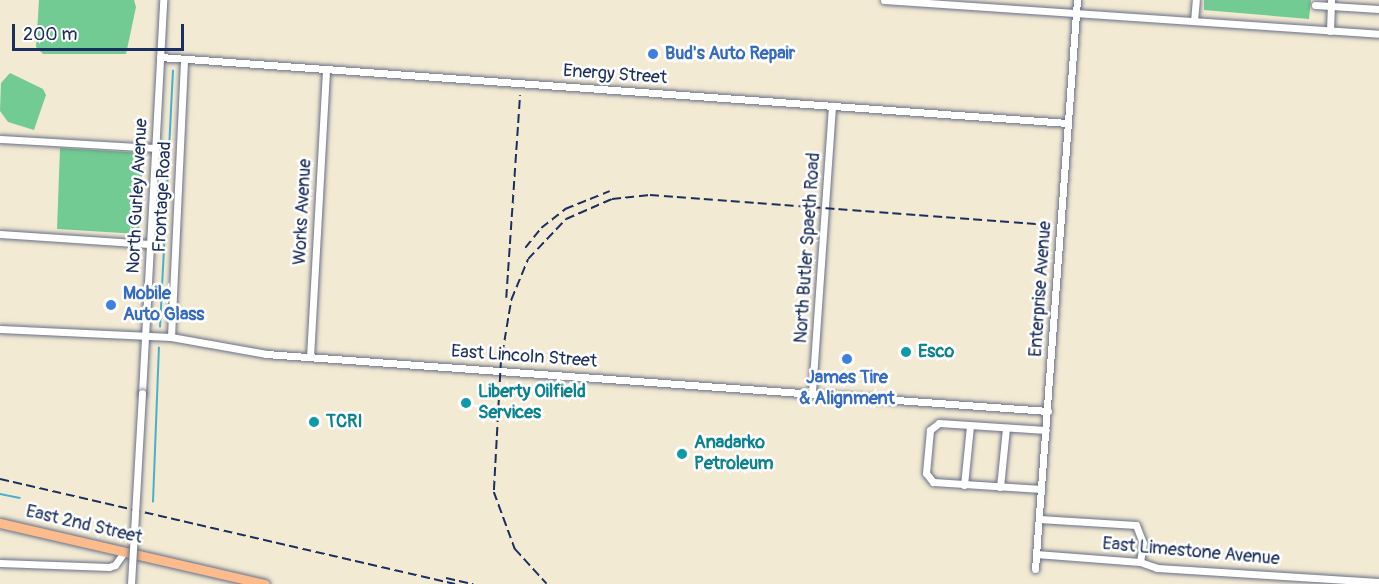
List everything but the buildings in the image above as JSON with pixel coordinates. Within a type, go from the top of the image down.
[{"type":"main road","name":"East 2nd Street","points":[[0,523],[265,584]]},
{"type":"street","name":"North Gurley Avenue","points":[[131,584],[163,0]]},
{"type":"street","points":[[884,0],[986,3],[1076,12],[1379,34]]},
{"type":"street","name":"Enterprise Avenue","points":[[1035,568],[1077,0]]},
{"type":"street","points":[[1194,21],[1196,0]]},
{"type":"street","points":[[1330,31],[1331,3]]},
{"type":"street","points":[[1316,5],[1331,3],[1379,9]]},
{"type":"street","name":"Energy Street","points":[[160,57],[1068,123]]},
{"type":"street","name":"Frontage Road","points":[[171,337],[184,59]]},
{"type":"street","name":"Works Avenue","points":[[310,357],[326,69]]},
{"type":"street","name":"North Butler Spaeth Road","points":[[812,392],[832,106]]},
{"type":"street","points":[[0,139],[155,148]]},
{"type":"street","points":[[0,234],[150,244]]},
{"type":"street","name":"East Lincoln Street","points":[[0,329],[146,335],[171,337],[231,350],[310,357],[1048,411]]},
{"type":"street","points":[[1041,489],[964,485],[927,478],[930,430],[939,423],[1046,430]]},
{"type":"street","points":[[964,485],[970,426]]},
{"type":"street","points":[[1000,487],[1006,428]]},
{"type":"street","points":[[1039,519],[1136,525],[1143,543],[1140,562]]},
{"type":"street","points":[[0,563],[109,567],[115,566],[124,552]]},
{"type":"street","name":"East Limestone Avenue","points":[[1036,554],[1140,562],[1157,568],[1379,582]]},
{"type":"green space","points":[[39,0],[134,0],[136,7],[126,54],[43,54],[36,47]]},
{"type":"green space","points":[[1204,0],[1311,0],[1309,19],[1204,10]]},
{"type":"green space","points":[[10,73],[43,89],[46,95],[34,130],[8,122],[0,111],[1,83]]},
{"type":"green space","points":[[60,148],[143,153],[139,234],[57,229]]},
{"type":"waterway","points":[[160,327],[173,71]]},
{"type":"waterway","points":[[153,502],[159,348]]},
{"type":"waterway","points":[[0,494],[20,498]]},
{"type":"railway","points":[[506,298],[520,95]]},
{"type":"railway","points":[[525,248],[541,228],[565,209],[610,191]]},
{"type":"railway","points":[[502,354],[511,300],[528,259],[566,219],[612,199],[650,195],[1036,224]]},
{"type":"railway","points":[[502,346],[494,492],[515,549],[547,584]]},
{"type":"railway","points":[[0,479],[455,584]]},
{"type":"railway","points":[[446,578],[473,584]]},
{"type":"place","name":"Bud's Auto Repair","points":[[653,54]]},
{"type":"place","name":"Mobile Auto Glass","points":[[111,305]]},
{"type":"place","name":"Esco","points":[[906,352]]},
{"type":"place","name":"James Tire & Alignment","points":[[847,359]]},
{"type":"place","name":"Liberty Oilfield Services","points":[[466,403]]},
{"type":"place","name":"TCRI","points":[[314,422]]},
{"type":"place","name":"Anadarko Petroleum","points":[[682,454]]}]
